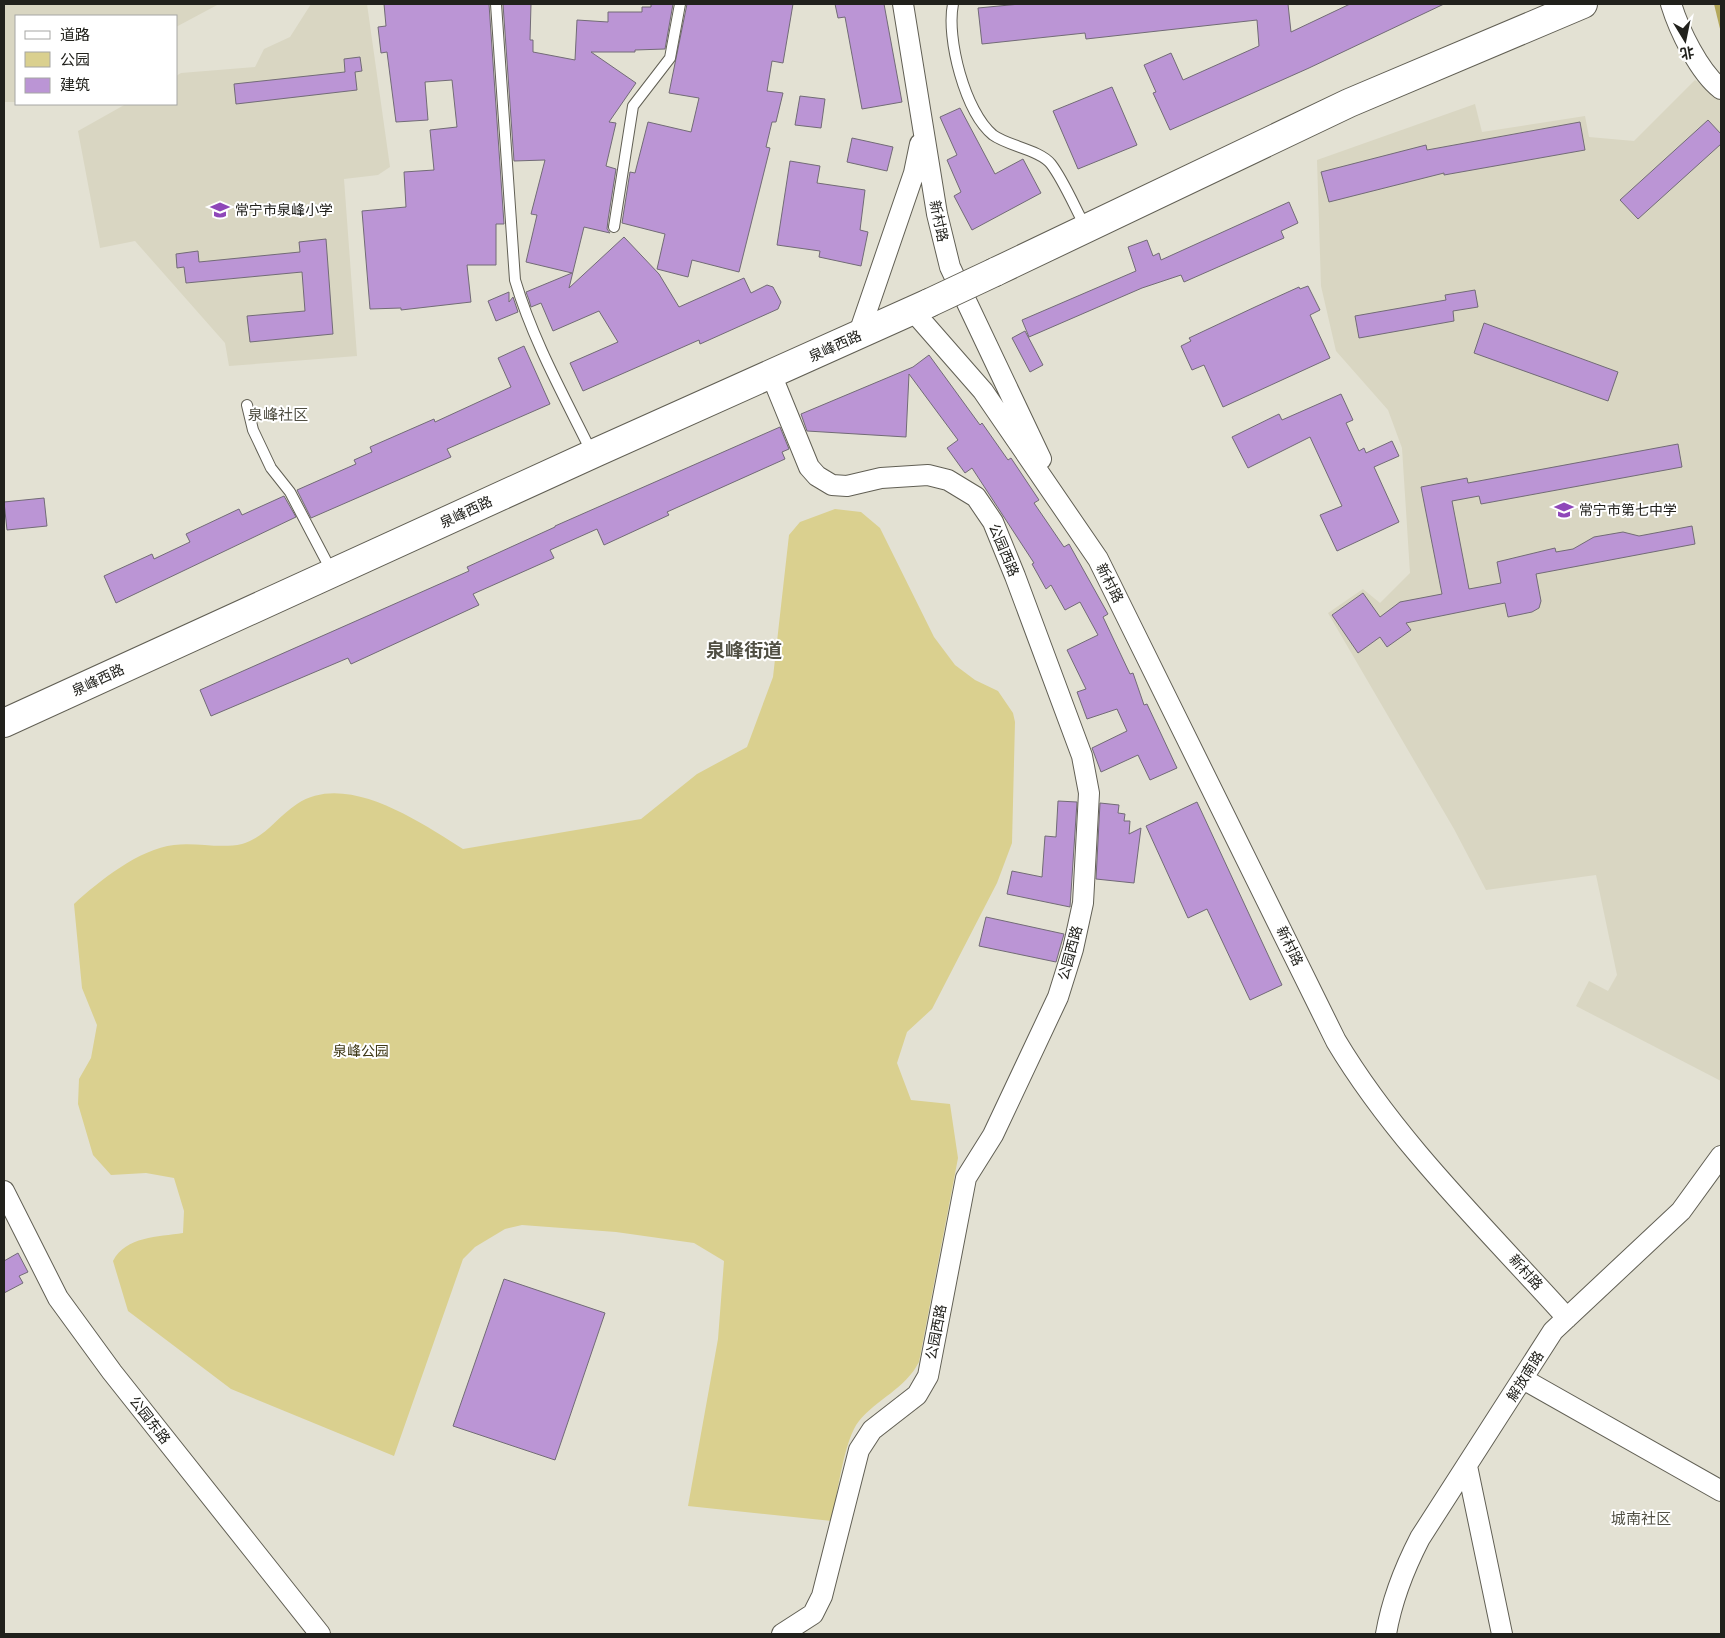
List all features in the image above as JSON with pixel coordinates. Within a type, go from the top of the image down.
[{"type":"highway","name":"泉峰西路","points":[[4,723],[592,454],[921,307],[1349,103],[1583,4]]},
{"type":"street","name":"新村路","points":[[903,4],[937,214],[950,267],[1022,420],[1077,530]]},
{"type":"street","points":[[1671,4],[1693,53],[1711,80],[1721,89]]},
{"type":"street","points":[[858,336],[914,173],[921,124]]},
{"type":"street","name":"新村路","points":[[921,307],[983,392],[1098,560],[1336,1041],[1356,1074],[1375,1102],[1567,1318]]},
{"type":"street","name":"公园西路","points":[[770,374],[809,467],[817,476],[832,485],[847,486],[881,478],[928,475],[948,480],[976,497],[992,522],[1015,576],[1082,756],[1089,793],[1083,903],[1073,949],[1058,997],[993,1135],[966,1178],[928,1376],[917,1395],[872,1430],[859,1450],[822,1596],[813,1614],[782,1634]]},
{"type":"street","name":"解放南路","points":[[1386,1634],[1394,1596],[1403,1570],[1420,1538],[1553,1331],[1681,1211],[1721,1156]]},
{"type":"street","name":"公园东路","points":[[4,1191],[58,1298],[112,1372],[320,1634]]},
{"type":"street","points":[[1523,1378],[1721,1491]]},
{"type":"street","points":[[1467,1466],[1502,1634]]},
{"type":"lane","points":[[496,4],[515,280],[524,310],[541,349],[592,454]]},
{"type":"lane","points":[[614,227],[633,106],[670,58],[680,4]]},
{"type":"lane","points":[[953,4],[951,13],[956,61],[974,109],[994,136],[1050,164],[1086,229]]},
{"type":"lane","points":[[247,405],[253,430],[270,468],[290,492],[332,573]]},
{"type":"shaded area","points":[[4,4],[219,4],[178,26],[178,15],[15,15],[15,102],[4,102]]},
{"type":"shaded area","name":"常宁市泉峰小学","points":[[311,4],[367,4],[390,167],[378,175],[344,179],[357,356],[229,366],[225,343],[135,241],[100,248],[78,131],[124,105],[178,105],[178,75],[255,67],[264,49],[290,37]]},
{"type":"shaded area","points":[[1714,4],[1721,4],[1721,33]]},
{"type":"shaded area","name":"常宁市第七中学","points":[[1695,80],[1721,97],[1721,1081],[1576,1006],[1589,981],[1608,991],[1617,975],[1596,875],[1486,890],[1454,829],[1328,613],[1363,589],[1380,603],[1410,573],[1402,448],[1388,410],[1336,351],[1321,286],[1317,160],[1475,104],[1482,132],[1585,116],[1589,137],[1634,141]]},
{"type":"green space","name":"泉峰公园","points":[[835,509],[861,512],[880,528],[934,637],[955,665],[975,680],[998,691],[1013,713],[1015,722],[1012,843],[997,883],[932,1009],[907,1032],[897,1063],[911,1100],[950,1104],[958,1158],[919,1362],[906,1380],[866,1413],[854,1429],[845,1454],[832,1521],[688,1506],[718,1339],[724,1261],[694,1243],[616,1232],[522,1225],[505,1229],[475,1247],[463,1259],[394,1456],[231,1389],[128,1311],[113,1261],[119,1253],[134,1242],[183,1233],[184,1211],[174,1178],[146,1173],[111,1175],[93,1155],[78,1104],[79,1079],[91,1058],[97,1025],[82,988],[74,904],[107,876],[147,853],[174,845],[225,846],[242,844],[265,832],[297,804],[317,795],[338,793],[383,804],[426,826],[463,849],[641,819],[697,774],[747,747],[773,677],[789,535],[800,522]]},
{"type":"building","points":[[384,4],[489,4],[504,224],[496,224],[496,265],[467,265],[471,302],[401,310],[401,308],[370,309],[362,211],[406,207],[404,172],[434,170],[430,130],[457,127],[452,80],[425,82],[428,120],[396,122],[387,52],[381,53],[378,27],[386,26]]},
{"type":"building","points":[[503,4],[531,4],[530,40],[533,40],[533,52],[575,60],[577,20],[608,22],[608,12],[642,12],[642,7],[651,7],[651,4],[673,4],[665,49],[635,50],[635,52],[591,52],[636,83],[609,122],[616,123],[606,166],[616,169],[607,229],[610,233],[584,227],[569,288],[624,237],[659,274],[679,307],[744,278],[751,293],[767,285],[773,287],[781,302],[778,309],[700,344],[699,340],[583,391],[570,363],[618,342],[599,311],[553,331],[541,303],[531,307],[526,292],[572,273],[526,262],[537,215],[531,214],[545,160],[514,161]]},
{"type":"building","points":[[687,4],[793,4],[783,63],[772,61],[767,91],[783,93],[776,122],[772,122],[766,147],[770,148],[739,272],[692,260],[688,277],[657,269],[665,234],[622,223],[630,172],[635,173],[648,122],[691,132],[699,98],[669,93]]},
{"type":"building","points":[[835,4],[884,4],[902,102],[862,109],[845,17],[838,18]]},
{"type":"building","points":[[1020,4],[1288,4],[1291,32],[1350,4],[1444,4],[1309,68],[1170,130],[1153,93],[1156,92],[1144,65],[1171,53],[1183,80],[1259,46],[1257,20],[1086,39],[1085,33],[982,44],[978,8]]},
{"type":"building","points":[[360,57],[362,71],[355,72],[357,90],[236,104],[234,84],[345,72],[344,59]]},
{"type":"building","points":[[1112,87],[1137,145],[1078,169],[1053,111]]},
{"type":"building","points":[[800,96],[825,99],[821,128],[795,125]]},
{"type":"building","points":[[960,108],[995,174],[1023,159],[1041,193],[972,230],[954,196],[961,192],[947,160],[957,155],[940,117]]},
{"type":"building","points":[[1708,120],[1721,134],[1721,144],[1638,219],[1620,200]]},
{"type":"building","points":[[1580,122],[1585,150],[1444,175],[1444,173],[1329,202],[1321,172],[1426,145],[1427,150]]},
{"type":"building","points":[[852,138],[893,147],[887,171],[847,162]]},
{"type":"building","points":[[790,161],[820,166],[817,183],[865,190],[860,230],[868,232],[861,266],[819,257],[820,251],[777,245]]},
{"type":"building","points":[[1289,202],[1298,223],[1281,231],[1284,238],[1184,282],[1181,275],[1142,288],[1029,337],[1022,320],[1136,271],[1128,247],[1147,240],[1153,256],[1159,253],[1161,260]]},
{"type":"building","points":[[326,239],[333,334],[250,342],[247,316],[305,311],[302,272],[186,283],[184,267],[177,268],[176,254],[198,251],[199,262],[300,252],[299,242]]},
{"type":"building","points":[[1308,286],[1320,310],[1310,315],[1330,358],[1223,407],[1204,365],[1192,370],[1181,346],[1191,341],[1189,338],[1299,287],[1300,289]]},
{"type":"building","points":[[1475,290],[1478,307],[1453,311],[1454,321],[1359,338],[1355,316],[1446,300],[1445,295]]},
{"type":"building","points":[[509,292],[509,302],[513,297],[518,312],[496,321],[488,301]]},
{"type":"building","points":[[1484,323],[1618,372],[1608,401],[1474,353]]},
{"type":"building","points":[[1025,331],[1043,365],[1030,372],[1012,338]]},
{"type":"building","points":[[524,346],[550,404],[447,449],[451,457],[311,518],[297,490],[356,464],[354,460],[372,452],[370,447],[434,419],[435,422],[511,387],[498,358]]},
{"type":"building","points":[[929,355],[980,425],[982,423],[1008,460],[1011,458],[1039,500],[1034,503],[1064,547],[1069,544],[1108,614],[1103,617],[1130,674],[1133,673],[1144,705],[1147,704],[1177,768],[1150,780],[1138,755],[1101,772],[1092,748],[1127,731],[1117,709],[1087,719],[1077,692],[1086,689],[1067,650],[1098,635],[1080,602],[1065,610],[1051,585],[1046,589],[1032,564],[1034,563],[972,468],[965,473],[947,448],[958,440],[909,374],[906,437],[807,431],[801,414],[913,367]]},
{"type":"building","points":[[1341,394],[1353,420],[1346,423],[1359,451],[1364,448],[1366,453],[1392,441],[1399,456],[1374,467],[1399,522],[1337,551],[1320,515],[1342,506],[1310,437],[1248,468],[1232,437],[1279,414],[1282,420]]},
{"type":"building","points":[[780,427],[789,449],[782,452],[785,459],[667,512],[669,515],[604,545],[597,529],[550,550],[554,558],[473,594],[479,605],[351,664],[348,658],[211,716],[200,690],[469,571],[467,567],[555,526]]},
{"type":"building","points":[[1678,444],[1682,467],[1481,504],[1479,496],[1452,501],[1469,589],[1501,583],[1497,562],[1555,548],[1556,552],[1573,549],[1594,537],[1623,532],[1639,536],[1692,526],[1695,544],[1536,574],[1541,601],[1539,608],[1532,612],[1508,617],[1505,603],[1406,623],[1411,630],[1387,647],[1380,637],[1358,653],[1332,615],[1363,593],[1380,617],[1400,602],[1442,594],[1421,487],[1467,478],[1468,483]]},
{"type":"building","points":[[284,496],[296,517],[116,603],[104,576],[152,554],[154,559],[190,542],[186,534],[239,509],[242,515]]},
{"type":"building","points":[[44,498],[47,526],[7,530],[4,502]]},
{"type":"building","points":[[1058,801],[1077,802],[1070,907],[1007,894],[1012,871],[1042,877],[1045,836],[1056,837]]},
{"type":"building","points":[[1197,802],[1282,985],[1250,1000],[1207,909],[1188,918],[1146,826]]},
{"type":"building","points":[[1100,803],[1119,805],[1118,813],[1125,814],[1124,821],[1130,821],[1129,834],[1141,828],[1134,883],[1096,879]]},
{"type":"building","points":[[986,917],[1064,934],[1056,962],[979,946]]},
{"type":"building","points":[[18,1253],[28,1272],[19,1276],[23,1283],[4,1293],[4,1261]]},
{"type":"building","points":[[504,1279],[605,1313],[555,1460],[453,1426]]},
{"type":"place","name":"常宁市泉峰小学","points":[[220,210]]},
{"type":"place","name":"常宁市第七中学","points":[[1564,510]]},
{"type":"district","name":"泉峰社区","points":[[278,414]]},
{"type":"district","name":"泉峰街道","points":[[744,650]]},
{"type":"district","name":"城南社区","points":[[1641,1518]]}]
